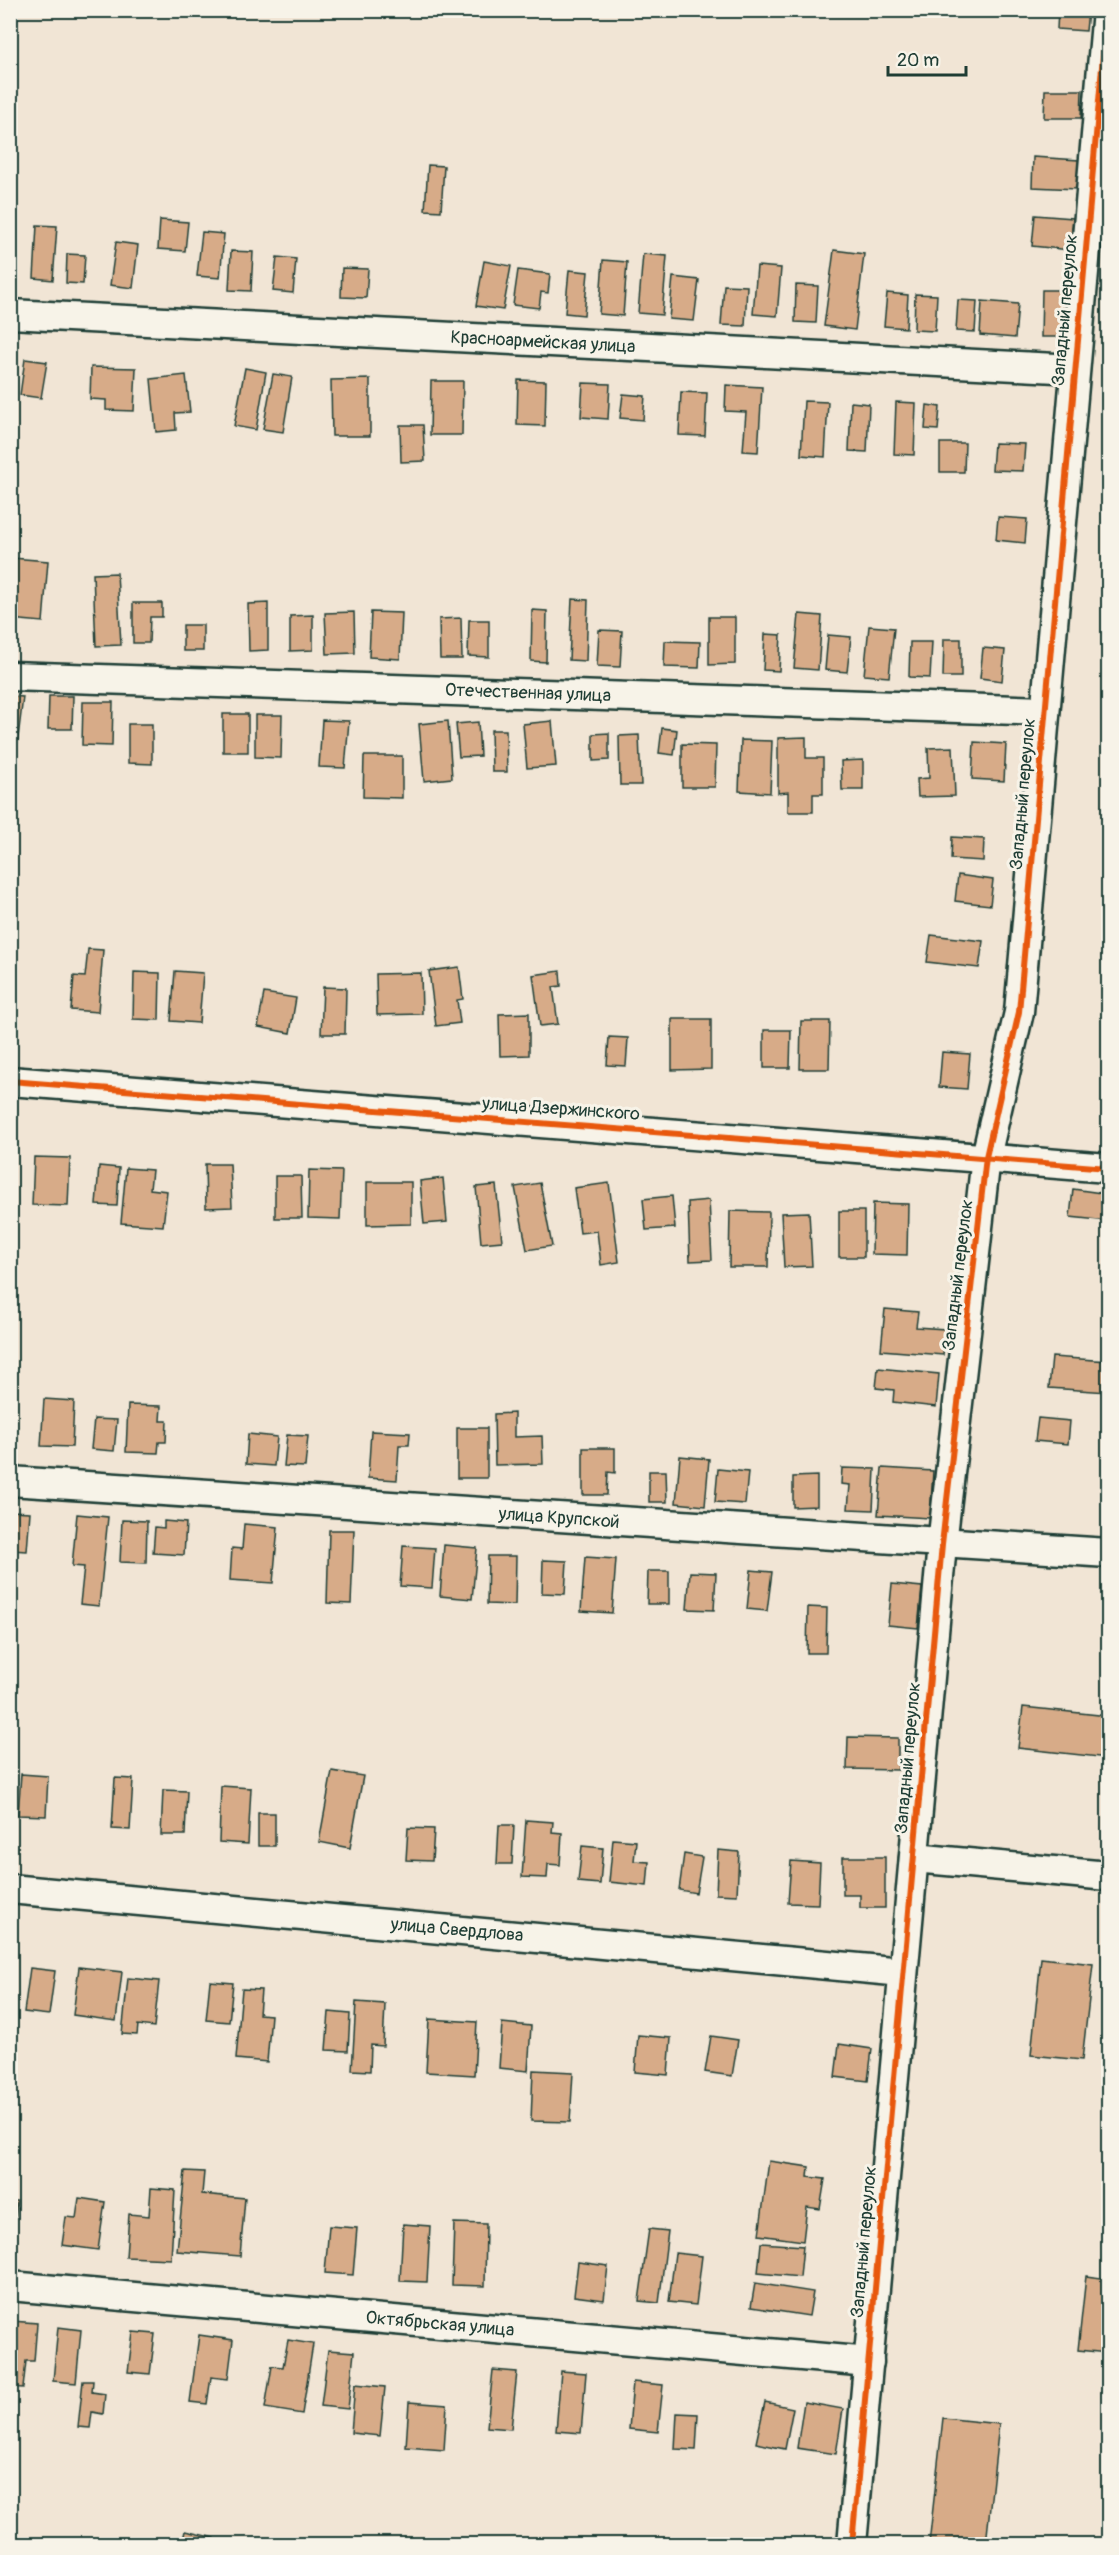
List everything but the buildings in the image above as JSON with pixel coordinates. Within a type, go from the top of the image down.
[{"type":"street","name":"Западный переулок","points":[[852,2544],[942,1544],[986,1157],[1019,1012],[1107,10]]},
{"type":"street","name":"Красноармейская улица","points":[[10,314],[1075,369]]},
{"type":"street","name":"Отечественная улица","points":[[10,676],[1045,711]]},
{"type":"street","name":"улица Дзержинского","points":[[10,1081],[1108,1168]]},
{"type":"street","name":"улица Крупской","points":[[10,1481],[942,1544],[1108,1553]]},
{"type":"street","points":[[914,1858],[1108,1876]]},
{"type":"street","name":"улица Свердлова","points":[[10,1889],[903,1972]]},
{"type":"street","name":"Октябрьская улица","points":[[10,2286],[868,2361]]},
{"type":"cycle path","points":[[852,2544],[942,1544],[986,1157],[1019,1012],[1107,10]]},
{"type":"cycle path","points":[[10,1081],[1108,1168]]}]
